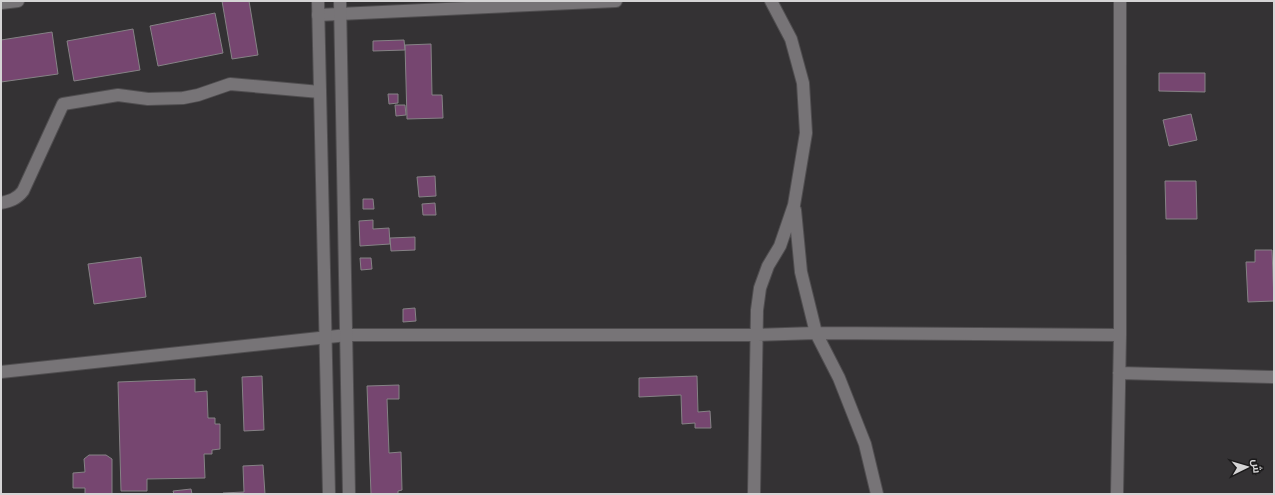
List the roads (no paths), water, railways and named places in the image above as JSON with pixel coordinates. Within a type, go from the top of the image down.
[{"type":"street","points":[[1,3],[18,1]]},
{"type":"street","points":[[318,1],[329,494]]},
{"type":"street","points":[[340,1],[349,494]]},
{"type":"street","points":[[318,15],[340,15],[371,7],[616,1]]},
{"type":"street","points":[[754,494],[758,335],[757,310],[760,288],[768,266],[780,246],[794,205],[806,133],[803,83],[792,39],[771,1]]},
{"type":"street","points":[[1117,494],[1120,335],[1120,1]]},
{"type":"street","points":[[1,203],[8,202],[18,197],[23,191],[62,104],[118,95],[148,99],[183,98],[198,95],[230,84],[320,92]]},
{"type":"street","points":[[794,205],[801,272],[816,333],[839,378],[865,444],[877,494]]},
{"type":"street","points":[[1,372],[347,335],[758,335],[816,333],[1120,335]]},
{"type":"street","points":[[1119,373],[1274,377]]}]
